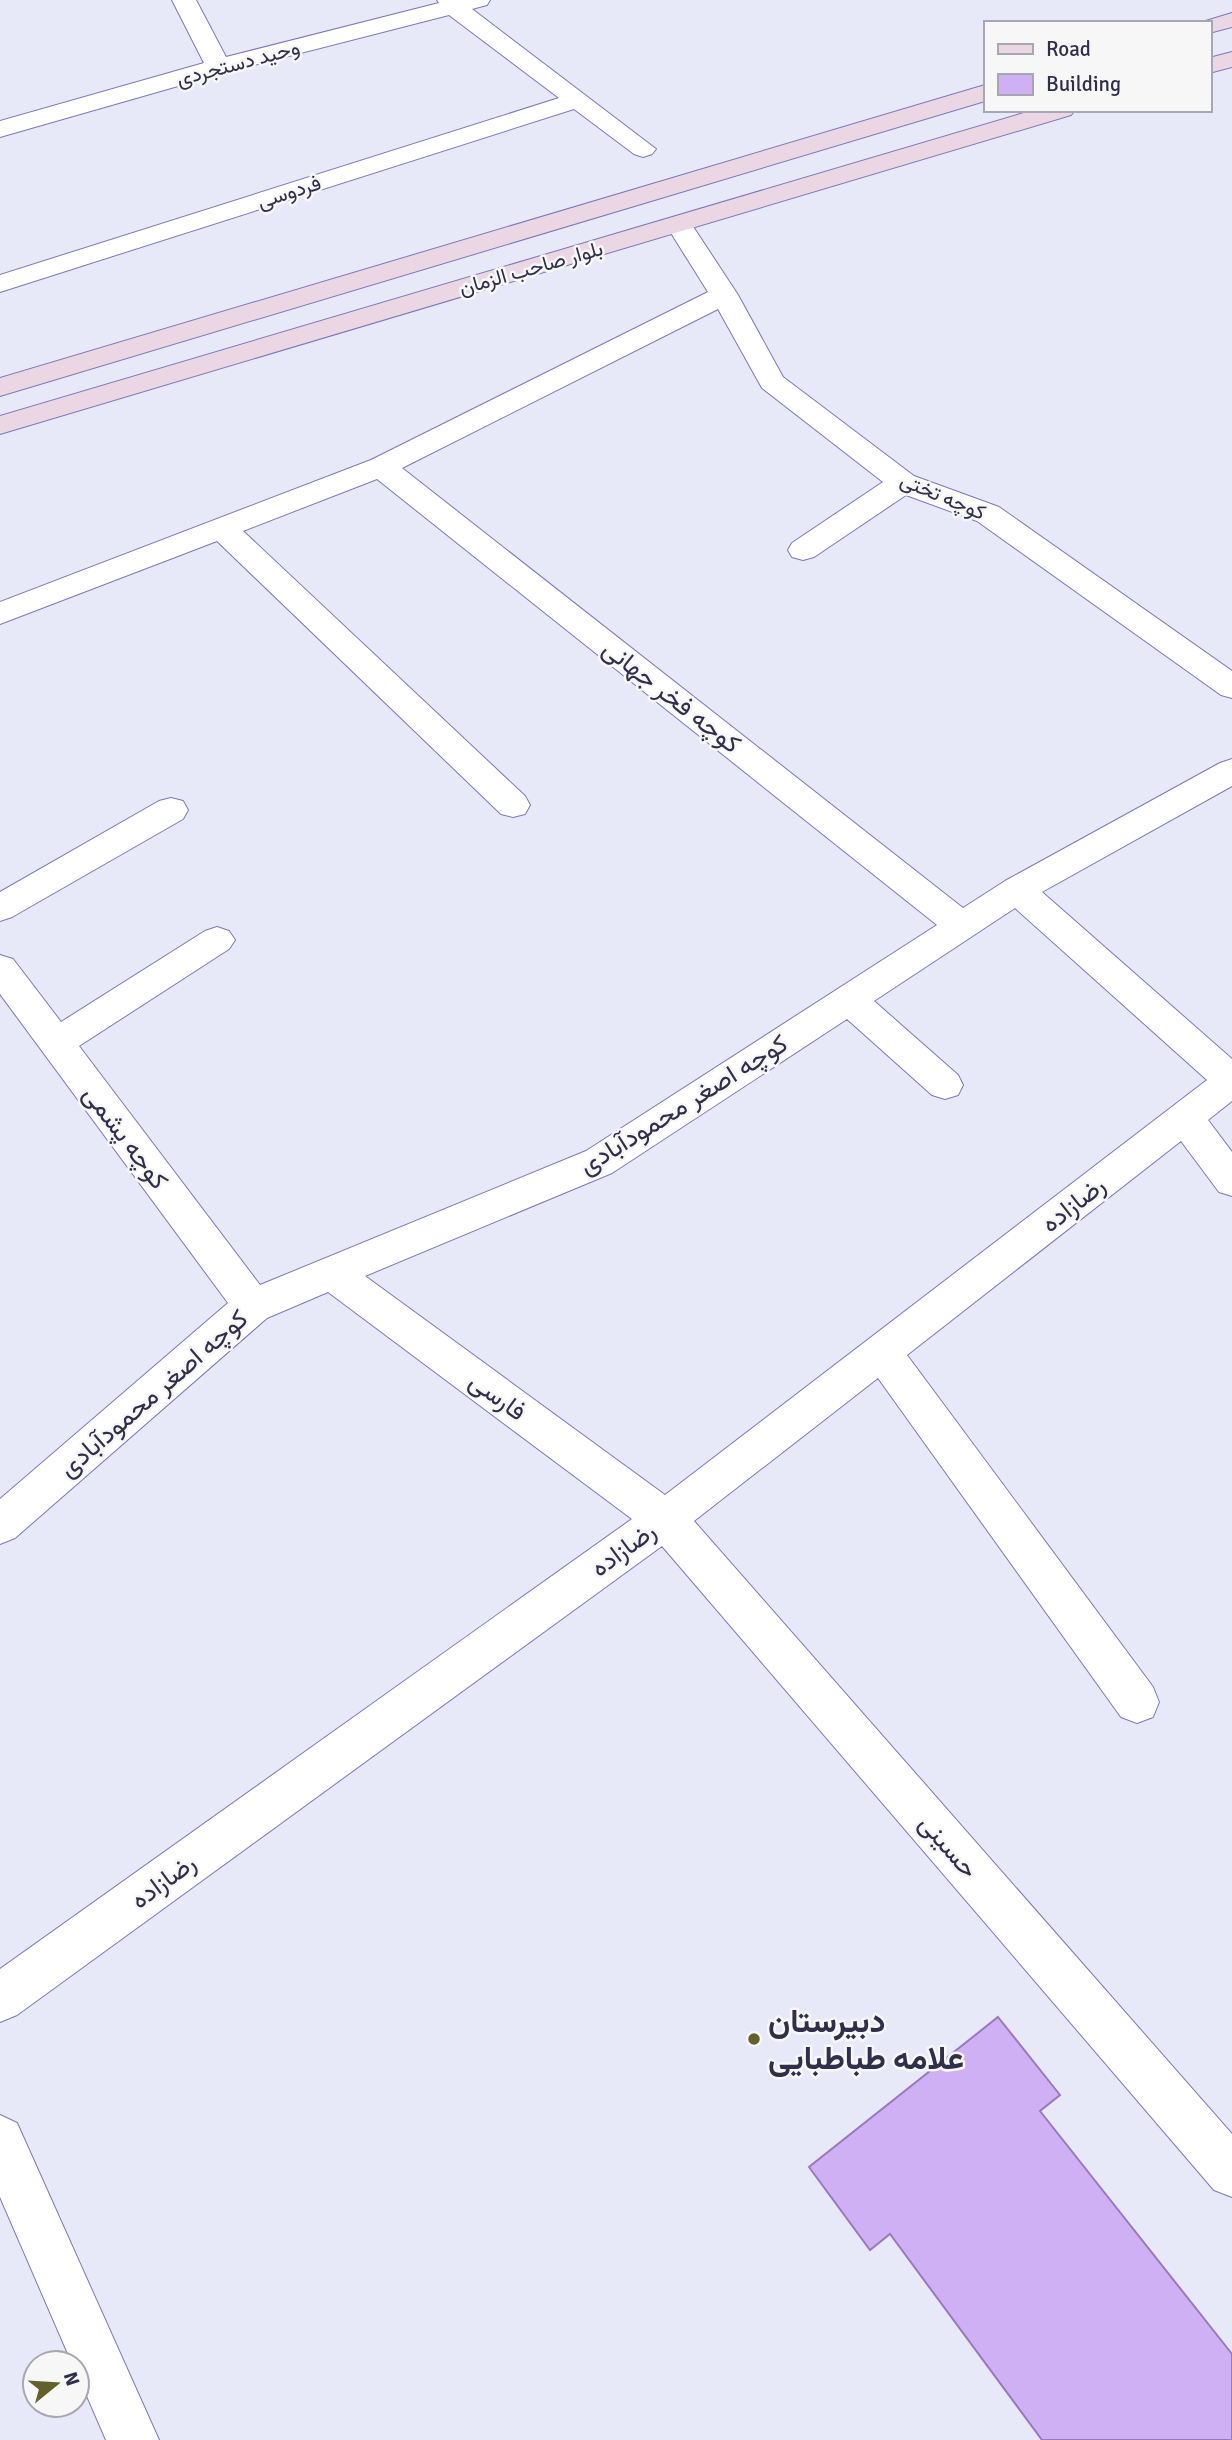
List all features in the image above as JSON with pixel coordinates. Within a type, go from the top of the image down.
[{"type":"main road","points":[[1211,25],[1232,20]]},
{"type":"main road","points":[[1211,65],[1232,59]]},
{"type":"main road","name":"بلوار صاحب الزمان","points":[[0,387],[984,93]]},
{"type":"main road","name":"بلوار صاحب الزمان","points":[[0,425],[1055,112]]},
{"type":"street","points":[[184,0],[218,67]]},
{"type":"street","name":"وحید دستجردی","points":[[0,129],[451,3],[478,0]]},
{"type":"street","points":[[451,3],[643,149]]},
{"type":"street","name":"فردوسی","points":[[0,284],[578,100]]},
{"type":"street","name":"کوچه تختی","points":[[679,225],[724,295],[772,383],[902,483],[988,513],[1232,687]]},
{"type":"street","points":[[0,614],[381,467],[724,295]]},
{"type":"street","name":"کوچه فخر جهانی","points":[[381,467],[962,926]]},
{"type":"street","points":[[803,550],[902,483]]},
{"type":"street","points":[[222,529],[513,805]]},
{"type":"street","name":"کوچه اصغر محمودآبادی","points":[[0,1525],[253,1306],[599,1161],[1017,890],[1232,771]]},
{"type":"street","points":[[0,908],[171,810]]},
{"type":"street","points":[[1017,890],[1232,1081]]},
{"type":"street","points":[[56,1043],[217,940]]},
{"type":"street","name":"کوچه پشمی","points":[[0,968],[253,1306]]},
{"type":"street","points":[[849,999],[945,1085]]},
{"type":"street","name":"رضازاده","points":[[0,1998],[665,1519],[1232,1081]]},
{"type":"street","points":[[1185,1117],[1232,1181]]},
{"type":"street","name":"فارسی","points":[[331,1273],[665,1519]]},
{"type":"street","points":[[882,1352],[1136,1702]]},
{"type":"street","name":"حسینی","points":[[665,1519],[1232,2172]]},
{"type":"street","points":[[0,2140],[133,2440]]},
{"type":"building","points":[[998,2017],[1060,2095],[1040,2111],[1232,2354],[1232,2440],[1042,2440],[890,2234],[870,2250],[809,2167]]},
{"type":"place","name":"دبیرستان علامه طباطبایی","points":[[754,2039]]}]
